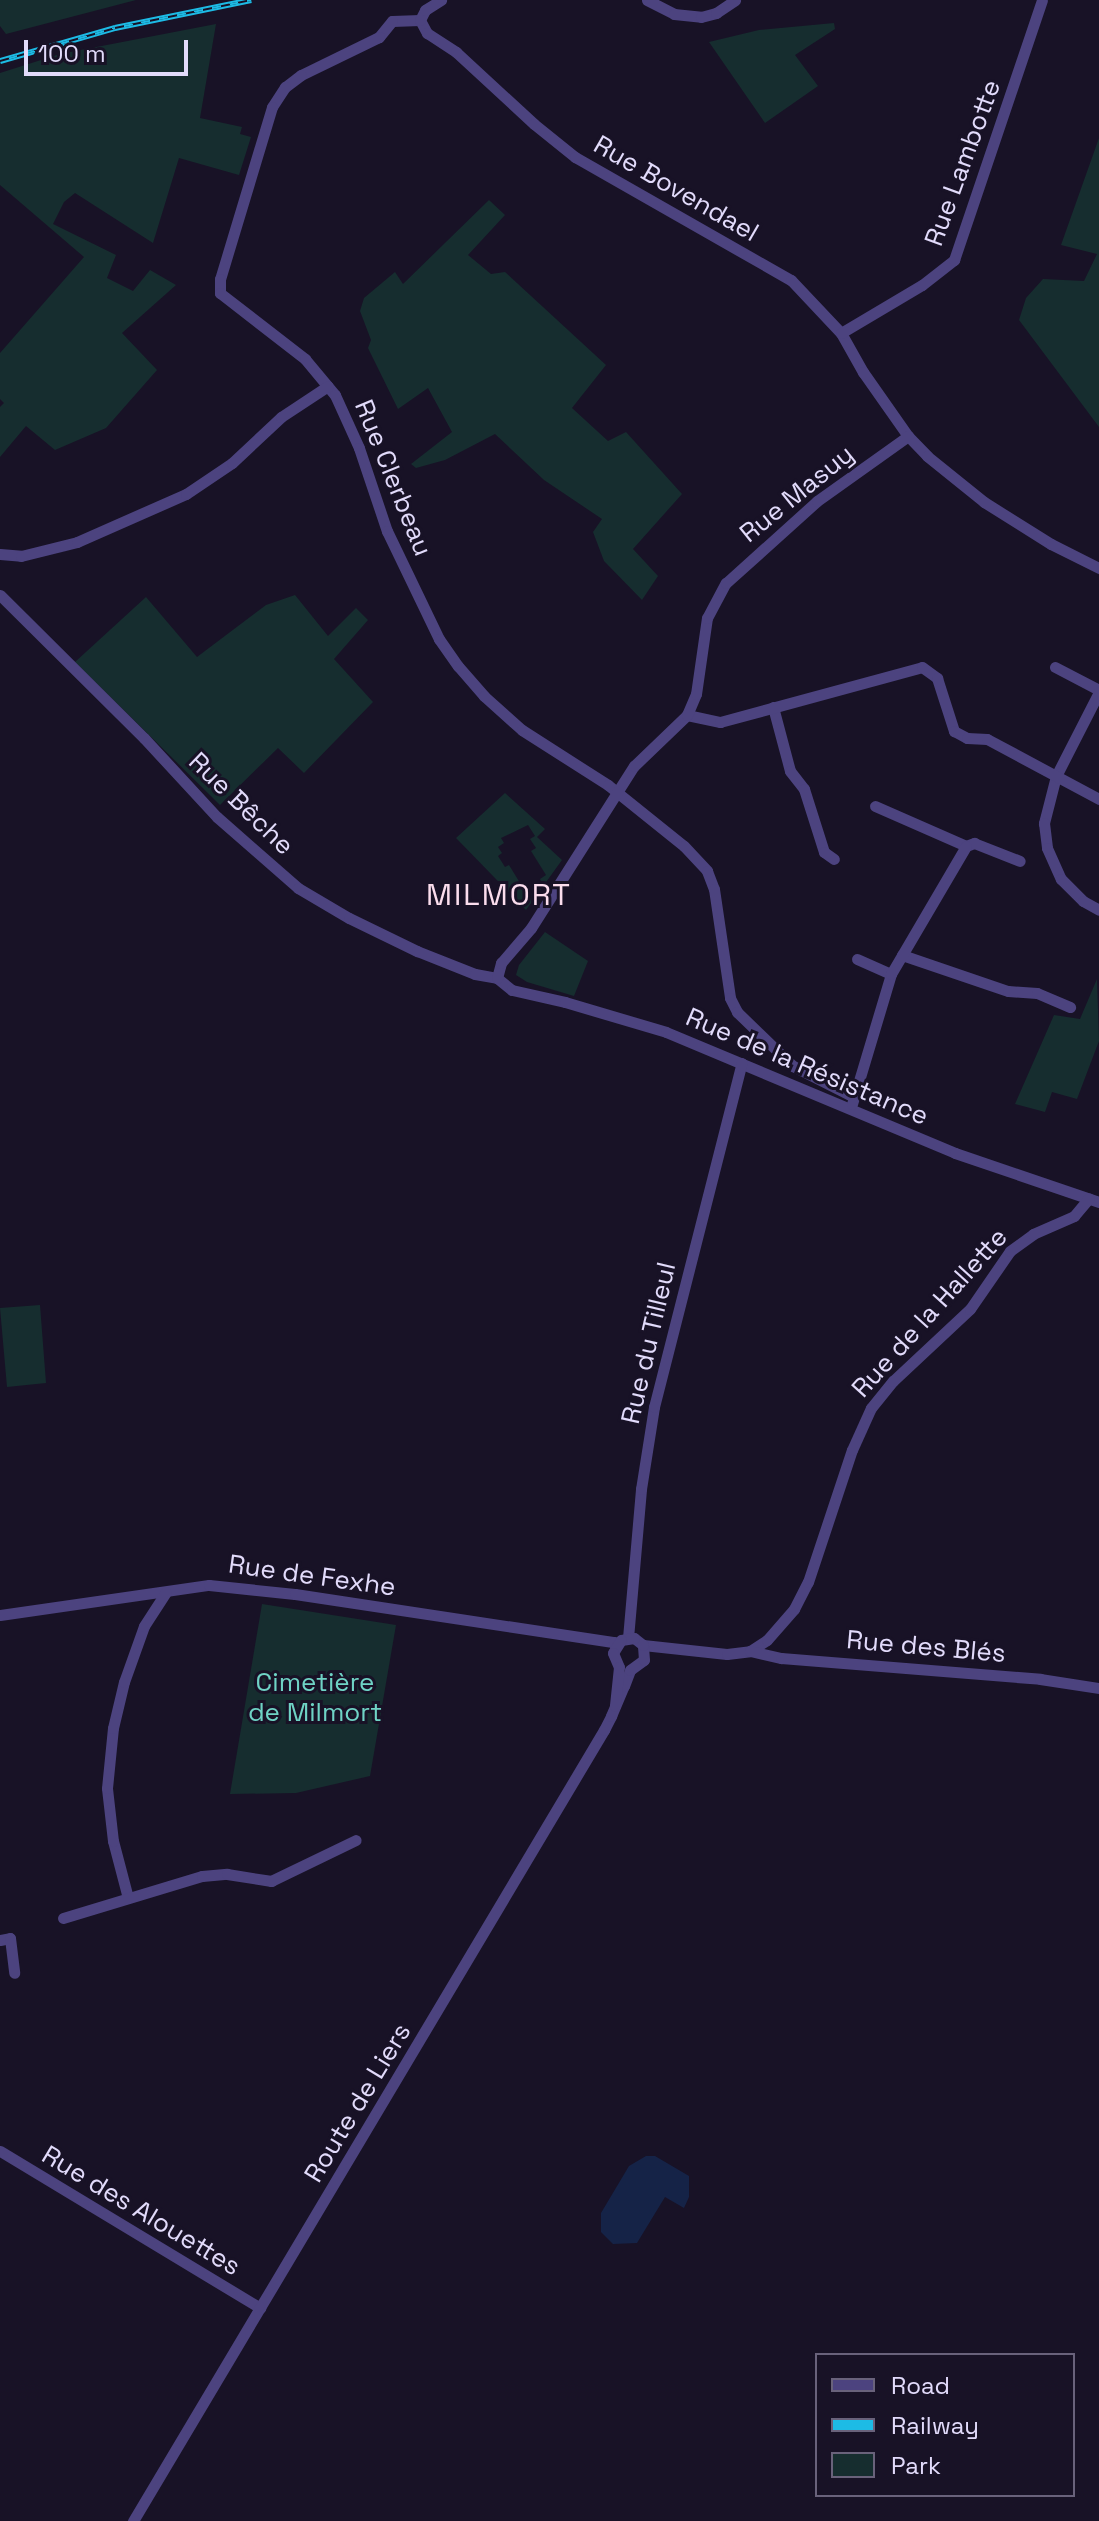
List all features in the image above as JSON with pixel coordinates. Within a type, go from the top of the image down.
[{"type":"street","points":[[420,20],[425,10],[441,0]]},
{"type":"street","points":[[647,0],[685,17],[716,13],[735,0]]},
{"type":"street","name":"Rue Lambotte","points":[[841,333],[922,285],[954,260],[1042,0]]},
{"type":"street","name":"Rue Clerbeau","points":[[420,20],[392,21],[379,37],[301,75],[285,87],[272,107],[220,279],[220,293],[226,301],[295,350],[328,386],[346,414],[387,531],[439,639],[452,657],[484,696],[522,730],[618,793],[684,846],[707,871],[714,889],[730,998],[746,1023],[803,1072],[853,1103]]},
{"type":"street","name":"Rue Bovendael","points":[[420,20],[427,33],[456,52],[560,146],[791,280],[841,333],[863,372],[908,436]]},
{"type":"street","points":[[0,554],[21,556],[77,542],[186,494],[232,463],[281,417],[328,386]]},
{"type":"street","points":[[908,436],[984,502],[1099,568]]},
{"type":"street","name":"Rue Masuy","points":[[687,715],[696,694],[703,629],[726,583],[817,501],[908,436]]},
{"type":"street","name":"Rue Bêche","points":[[0,595],[144,738],[217,817],[298,888],[397,942],[475,974],[497,978]]},
{"type":"street","points":[[497,978],[501,963],[531,928],[634,766],[687,715],[713,723],[922,667],[937,678],[950,727],[967,738],[987,739],[1099,799]]},
{"type":"street","points":[[1055,667],[1099,691],[1056,776],[1046,807],[1047,848],[1061,879],[1099,910]]},
{"type":"street","points":[[773,707],[790,771],[804,789],[824,852],[834,859]]},
{"type":"street","points":[[875,806],[966,846]]},
{"type":"street","points":[[853,1103],[891,974],[966,846],[974,843],[1020,861]]},
{"type":"street","points":[[902,955],[1008,991],[1037,993],[1070,1007]]},
{"type":"street","points":[[857,959],[891,974]]},
{"type":"street","name":"Rue de la Résistance","points":[[497,978],[512,990],[666,1032],[853,1103],[955,1153],[1096,1200]]},
{"type":"street","name":"Rue du Tilleul","points":[[628,1638],[641,1489],[654,1407],[742,1063]]},
{"type":"street","name":"Rue de la Hallette","points":[[750,1651],[767,1640],[794,1609],[808,1582],[852,1450],[871,1408],[893,1381],[970,1309],[1010,1251],[1033,1234],[1074,1216],[1096,1200]]},
{"type":"street","name":"Rue de Fexhe","points":[[0,1615],[209,1585],[245,1587],[614,1642],[615,1646]]},
{"type":"street","points":[[128,1898],[113,1841],[107,1788],[113,1728],[124,1682],[144,1626],[166,1592]]},
{"type":"street","points":[[615,1646],[628,1638],[647,1647],[727,1654],[750,1651]]},
{"type":"street","name":"Route de Liers","points":[[133,2521],[372,2124],[615,1706],[625,1668],[615,1661],[615,1646]]},
{"type":"street","points":[[625,1668],[644,1660],[647,1647]]},
{"type":"street","name":"Rue des Blés","points":[[750,1651],[781,1658],[1040,1679],[1099,1688]]},
{"type":"street","points":[[63,1918],[202,1876],[227,1874],[271,1881],[356,1840]]},
{"type":"street","points":[[0,1940],[10,1938],[14,1973]]},
{"type":"street","name":"Rue des Alouettes","points":[[0,2151],[260,2308]]},
{"type":"green space","points":[[0,0],[136,0],[6,34],[0,26]]},
{"type":"green space","points":[[834,23],[835,29],[795,55],[818,86],[765,123],[709,42],[759,30]]},
{"type":"green space","points":[[216,24],[200,118],[242,127],[240,134],[251,137],[239,175],[179,158],[153,243],[75,193],[64,202],[53,224],[116,255],[107,278],[133,291],[150,270],[176,285],[122,333],[157,370],[106,428],[55,450],[26,426],[0,457],[0,407],[4,403],[0,399],[0,353],[84,257],[0,185],[0,73],[60,54]]},
{"type":"green space","points":[[1099,138],[1099,427],[1019,320],[1026,298],[1043,279],[1084,281],[1097,254],[1061,245]]},
{"type":"green space","points":[[489,200],[505,215],[468,255],[491,274],[505,272],[606,365],[572,408],[608,441],[626,432],[682,494],[633,549],[658,576],[642,600],[604,561],[593,532],[602,519],[544,480],[495,434],[445,460],[416,468],[411,464],[452,432],[428,388],[398,409],[368,348],[371,340],[360,311],[364,298],[395,272],[403,284]]},
{"type":"green space","points":[[295,595],[328,636],[356,608],[368,620],[334,659],[373,702],[304,773],[278,748],[220,805],[75,662],[146,597],[197,657],[266,605]]},
{"type":"green space","points":[[505,793],[545,829],[537,837],[562,860],[526,910],[456,838]],"holes":[[[528,825],[535,836],[530,839],[536,848],[531,851],[546,875],[540,879],[542,884],[528,896],[509,865],[505,867],[498,856],[502,853],[498,847],[504,843],[501,838]]]},
{"type":"green space","points":[[545,932],[588,961],[574,996],[527,982],[516,975],[519,965]]},
{"type":"green space","points":[[1097,979],[1099,1041],[1077,1099],[1052,1092],[1045,1112],[1015,1104],[1054,1015],[1080,1019]]},
{"type":"green space","points":[[40,1305],[46,1383],[7,1387],[0,1308]]},
{"type":"green space","name":"Cimetière de Milmort","points":[[262,1604],[396,1625],[370,1776],[296,1793],[230,1794]]},
{"type":"water","points":[[646,2156],[655,2156],[689,2176],[689,2197],[684,2208],[665,2197],[637,2243],[613,2244],[601,2232],[601,2213],[629,2166]]},
{"type":"railway","points":[[0,61],[115,28],[251,0]]},
{"type":"district","name":"MILMORT","points":[[499,895]]}]
